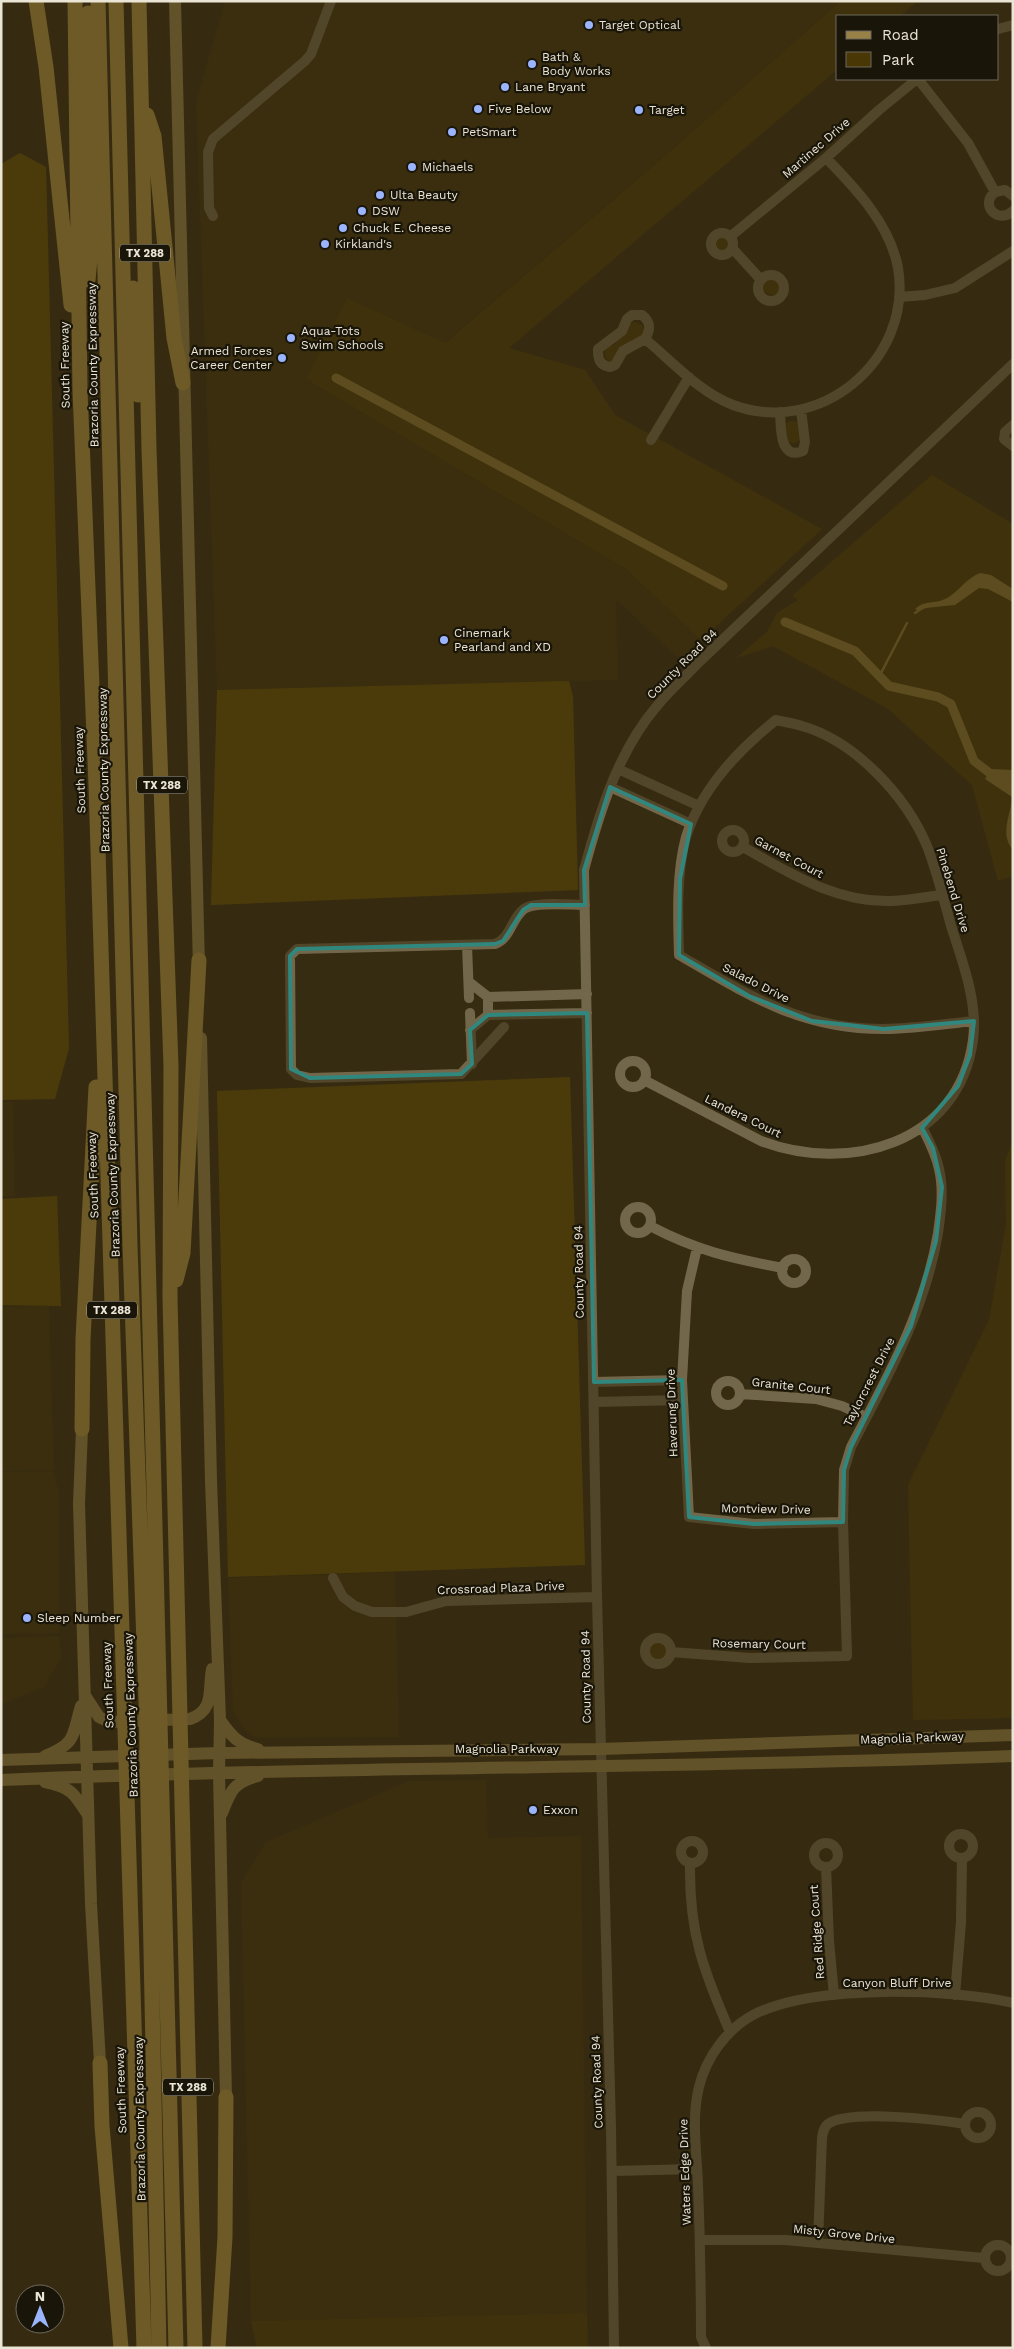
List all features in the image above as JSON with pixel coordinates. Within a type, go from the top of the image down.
[{"type":"highway","points":[[36,1],[47,77],[80,391]]},
{"type":"highway","name":"South Freeway","points":[[75,1],[80,391],[100,921],[124,1699],[126,1830],[144,2348]]},
{"type":"highway","points":[[80,391],[91,248],[88,1]]},
{"type":"highway","name":"Brazoria County Expressway","points":[[98,1],[129,1226],[154,1700]]},
{"type":"highway","name":"Brazoria County Expressway","points":[[116,1],[154,1700],[159,2348]]},
{"type":"highway","name":"TX 288","points":[[138,1],[151,504],[171,1066],[170,1298],[195,2348]]},
{"type":"highway","points":[[117,73],[126,104],[142,482],[151,504]]},
{"type":"highway","points":[[142,100],[154,136],[174,338],[183,383]]},
{"type":"highway","points":[[82,1429],[83,1339],[94,1152],[100,921]]},
{"type":"highway","points":[[170,1298],[183,1253],[199,960]]},
{"type":"highway","name":"Brazoria County Expressway","points":[[156,1829],[176,2348]]},
{"type":"highway","points":[[100,2062],[102,2126],[121,2348]]},
{"type":"highway","points":[[218,2348],[225,2237],[226,2097]]},
{"type":"main road","points":[[175,1],[183,383],[197,822],[211,1481],[220,1720],[218,1774],[226,2097]]},
{"type":"main road","points":[[82,1429],[79,1504],[91,1904],[100,2062]]},
{"type":"main road","points":[[85,1695],[98,1716],[109,1722],[190,1719],[200,1715],[210,1696],[211,1676],[218,1644]]},
{"type":"main road","points":[[38,1759],[58,1751],[70,1743],[74,1736],[85,1695]]},
{"type":"main road","points":[[220,1720],[231,1737],[244,1746],[272,1753]]},
{"type":"main road","name":"Magnolia Parkway","points":[[1,1760],[219,1753],[601,1749],[1013,1735]]},
{"type":"main road","points":[[823,1742],[824,1762]]},
{"type":"main road","points":[[422,1768],[426,1762],[434,1758],[452,1757],[482,1750]]},
{"type":"main road","name":"Magnolia Parkway","points":[[1,1780],[87,1776],[422,1768],[824,1762],[1013,1756]]},
{"type":"main road","points":[[219,1820],[229,1793],[235,1786],[247,1779],[273,1772]]},
{"type":"main road","points":[[31,1778],[61,1785],[74,1792],[88,1815]]},
{"type":"street","points":[[213,216],[210,208],[208,152],[213,139],[305,61],[310,54],[332,1]]},
{"type":"street","points":[[999,29],[1013,25]]},
{"type":"street","name":"Martinec Drive","points":[[733,249],[726,255],[717,254],[711,248],[715,235],[727,233],[731,236],[917,80]]},
{"type":"street","points":[[919,80],[968,143],[995,192]]},
{"type":"street","points":[[645,338],[717,398],[750,410],[780,412],[801,410],[832,399],[851,387],[867,372],[887,343],[893,327],[899,297],[898,267],[887,235],[878,220],[848,181],[826,158]]},
{"type":"street","points":[[1013,196],[1005,190],[995,192],[988,200],[990,210],[994,214],[1004,216],[1013,211]]},
{"type":"street","points":[[731,236],[733,249],[762,280]]},
{"type":"street","points":[[899,297],[925,295],[955,288],[1013,251]]},
{"type":"street","points":[[632,315],[642,315],[647,319],[649,328],[645,338],[623,351],[615,365],[610,368],[603,366],[598,360],[600,345],[622,331],[627,319],[632,315]]},
{"type":"street","name":"County Road 94","points":[[614,2348],[612,2171],[597,1597],[584,870],[597,821],[610,787],[618,769],[656,707],[690,671],[1013,364]]},
{"type":"street","points":[[651,440],[690,377]]},
{"type":"street","points":[[780,412],[783,446],[788,451],[797,453],[803,451],[805,442],[801,410]]},
{"type":"street","points":[[1013,425],[1005,432],[1004,439],[1013,446]]},
{"type":"street","name":"Pinebend Drive","points":[[699,806],[738,753],[776,720],[803,726],[840,744],[864,761],[890,786],[919,829],[927,846],[959,952],[974,1021],[970,1055],[958,1086],[937,1115],[922,1127]]},
{"type":"street","points":[[610,787],[691,824],[699,806],[618,769]]},
{"type":"street","name":"Salado Drive","points":[[691,824],[686,838],[680,879],[679,956],[771,1007],[812,1021],[860,1028],[884,1029],[974,1021]]},
{"type":"street","name":"Garnet Court","points":[[743,847],[807,883],[847,897],[892,901],[942,895]]},
{"type":"street","points":[[504,1028],[461,1074],[310,1078],[297,1075],[291,1069],[290,956],[297,948],[494,944],[503,941],[523,910],[532,905],[585,905]]},
{"type":"street","points":[[467,944],[469,998]]},
{"type":"street","points":[[468,982],[488,998],[587,994]]},
{"type":"street","points":[[488,998],[488,1015]]},
{"type":"street","points":[[470,1013],[472,1064]]},
{"type":"street","points":[[470,1030],[488,1015],[587,1013]]},
{"type":"street","name":"Landera Court","points":[[644,1080],[760,1140],[798,1152],[818,1155],[859,1152],[898,1140],[922,1127]]},
{"type":"street","name":"Taylorcrest Drive","points":[[847,1656],[843,1522],[846,1461],[850,1447],[911,1326],[930,1270],[941,1211],[941,1178],[933,1148],[922,1127]]},
{"type":"street","points":[[650,1226],[697,1248],[746,1262],[783,1268]]},
{"type":"street","name":"Haverung Drive","points":[[688,1517],[682,1380],[687,1291],[697,1248]]},
{"type":"street","points":[[594,1382],[682,1380]]},
{"type":"street","name":"Granite Court","points":[[740,1394],[823,1400],[866,1417]]},
{"type":"street","points":[[594,1402],[683,1400]]},
{"type":"street","name":"Montview Drive","points":[[688,1517],[754,1524],[843,1522]]},
{"type":"street","name":"Crossroad Plaza Drive","points":[[333,1578],[343,1597],[354,1606],[372,1612],[406,1612],[446,1601],[597,1597]]},
{"type":"street","name":"Rosemary Court","points":[[671,1652],[750,1658],[847,1656]]},
{"type":"street","points":[[955,1995],[960,1930],[962,1858]]},
{"type":"street","points":[[690,1864],[690,1904],[698,1950],[705,1973],[730,2032]]},
{"type":"street","name":"Red Ridge Court","points":[[826,1867],[828,1940],[834,1995]]},
{"type":"street","name":"Canyon Bluff Drive","points":[[754,2014],[778,2004],[834,1995],[913,1993],[955,1995],[1013,2003]]},
{"type":"street","name":"Waters Edge Drive","points":[[706,2348],[701,2337],[700,2240],[695,2107],[704,2069],[730,2032],[754,2014]]},
{"type":"street","points":[[818,2242],[822,2138],[823,2130],[828,2124],[856,2118],[892,2116],[924,2117],[966,2124]]},
{"type":"street","points":[[612,2171],[697,2169]]},
{"type":"street","name":"Misty Grove Drive","points":[[700,2240],[762,2239],[818,2242],[901,2252],[984,2258]]},
{"type":"highlighted area","points":[[610,787],[691,824],[680,879],[679,955],[749,996],[812,1021],[884,1029],[974,1021],[970,1055],[958,1086],[922,1128],[933,1148],[942,1187],[936,1241],[911,1326],[851,1447],[844,1470],[843,1522],[754,1524],[689,1517],[682,1380],[594,1382],[587,1013],[488,1015],[470,1030],[472,1064],[461,1074],[310,1078],[291,1069],[290,956],[297,949],[495,944],[503,941],[523,910],[531,905],[585,905],[584,870]]},
{"type":"shaded area","points":[[225,1],[841,1],[658,162],[444,343],[347,298],[306,379],[626,569],[701,640],[684,664],[616,599],[618,680],[217,690],[196,102]]},
{"type":"shaded area","points":[[20,153],[46,167],[69,1048],[55,1099],[1,1100],[1,164]]},
{"type":"shaded area","points":[[980,573],[991,575],[1013,589],[1013,602],[988,589],[979,588],[955,605],[926,608],[919,611],[915,609],[922,604],[945,599]]},
{"type":"shaded area","points":[[569,681],[573,697],[578,890],[211,905],[217,690]]},
{"type":"shaded area","points":[[991,769],[1013,770],[1013,850],[1009,844],[1006,831],[1012,797],[985,779]]},
{"type":"shaded area","points":[[570,1077],[585,1565],[228,1577],[217,1091]]},
{"type":"shaded area","points":[[1,1102],[13,1102],[15,1196],[1,1196]]},
{"type":"shaded area","points":[[57,1196],[61,1306],[1,1305],[1,1199]]},
{"type":"shaded area","points":[[49,1306],[54,1470],[1,1471],[1,1307]]},
{"type":"shaded area","points":[[53,1471],[59,1492],[59,1633],[1,1634],[1,1472]]},
{"type":"shaded area","points":[[395,1572],[399,1737],[256,1738],[242,1726],[233,1711],[228,1578]]},
{"type":"shaded area","points":[[59,1636],[62,1657],[44,1687],[1,1704],[1,1638]]},
{"type":"shaded area","points":[[486,1780],[488,1838],[581,1836],[587,2313],[251,2321],[241,1883],[266,1842],[409,1781]]},
{"type":"green space","points":[[841,1],[918,1],[901,15],[836,15],[836,71],[509,348],[585,370],[615,415],[822,529],[701,640],[626,569],[306,379],[347,298],[445,343],[658,162]]},
{"type":"green space","points":[[723,233],[731,236],[734,244],[731,252],[723,255],[715,252],[712,244],[715,236]]},
{"type":"green space","points":[[773,273],[781,276],[784,284],[781,292],[773,295],[765,292],[762,284],[765,276]]},
{"type":"green space","points":[[635,322],[642,325],[645,332],[633,351],[622,356],[624,360],[620,362],[613,363],[607,360],[605,348],[612,344],[613,346],[628,323]]},
{"type":"green space","points":[[791,421],[798,422],[802,439],[795,443],[788,442],[784,424]]},
{"type":"green space","points":[[932,475],[1013,524],[1013,876],[998,881],[972,785],[887,708],[773,646],[736,658],[767,632],[777,613],[798,600],[792,596]]},
{"type":"green space","points":[[1013,1141],[1013,1718],[913,1720],[908,1485],[989,1320],[1006,1224],[1005,1160]]},
{"type":"green space","points":[[657,1640],[665,1643],[668,1651],[665,1659],[657,1662],[649,1659],[646,1651],[649,1643]]},
{"type":"green space","points":[[587,2313],[588,2348],[257,2348],[251,2321]]},
{"type":"waterway","points":[[336,378],[723,586]]},
{"type":"waterway","points":[[915,613],[921,609]]},
{"type":"waterway","points":[[785,622],[855,651],[889,686],[938,697],[951,704],[974,761],[1013,791]]},
{"type":"waterway","points":[[879,677],[907,623]]},
{"type":"place","name":"Target Optical","points":[[589,25]]},
{"type":"place","name":"Bath & Body Works","points":[[532,64]]},
{"type":"place","name":"Lane Bryant","points":[[505,87]]},
{"type":"place","name":"Five Below","points":[[478,109]]},
{"type":"place","name":"Target","points":[[639,110]]},
{"type":"place","name":"PetSmart","points":[[452,132]]},
{"type":"place","name":"Michaels","points":[[412,167]]},
{"type":"place","name":"Ulta Beauty","points":[[380,195]]},
{"type":"place","name":"DSW","points":[[362,211]]},
{"type":"place","name":"Chuck E. Cheese","points":[[343,228]]},
{"type":"place","name":"Kirkland's","points":[[325,244]]},
{"type":"place","name":"Aqua-Tots Swim Schools","points":[[291,338]]},
{"type":"place","name":"Armed Forces Career Center","points":[[282,358]]},
{"type":"place","name":"Cinemark Pearland and XD","points":[[444,640]]},
{"type":"place","name":"Sleep Number","points":[[27,1618]]},
{"type":"place","name":"Exxon","points":[[533,1810]]}]
